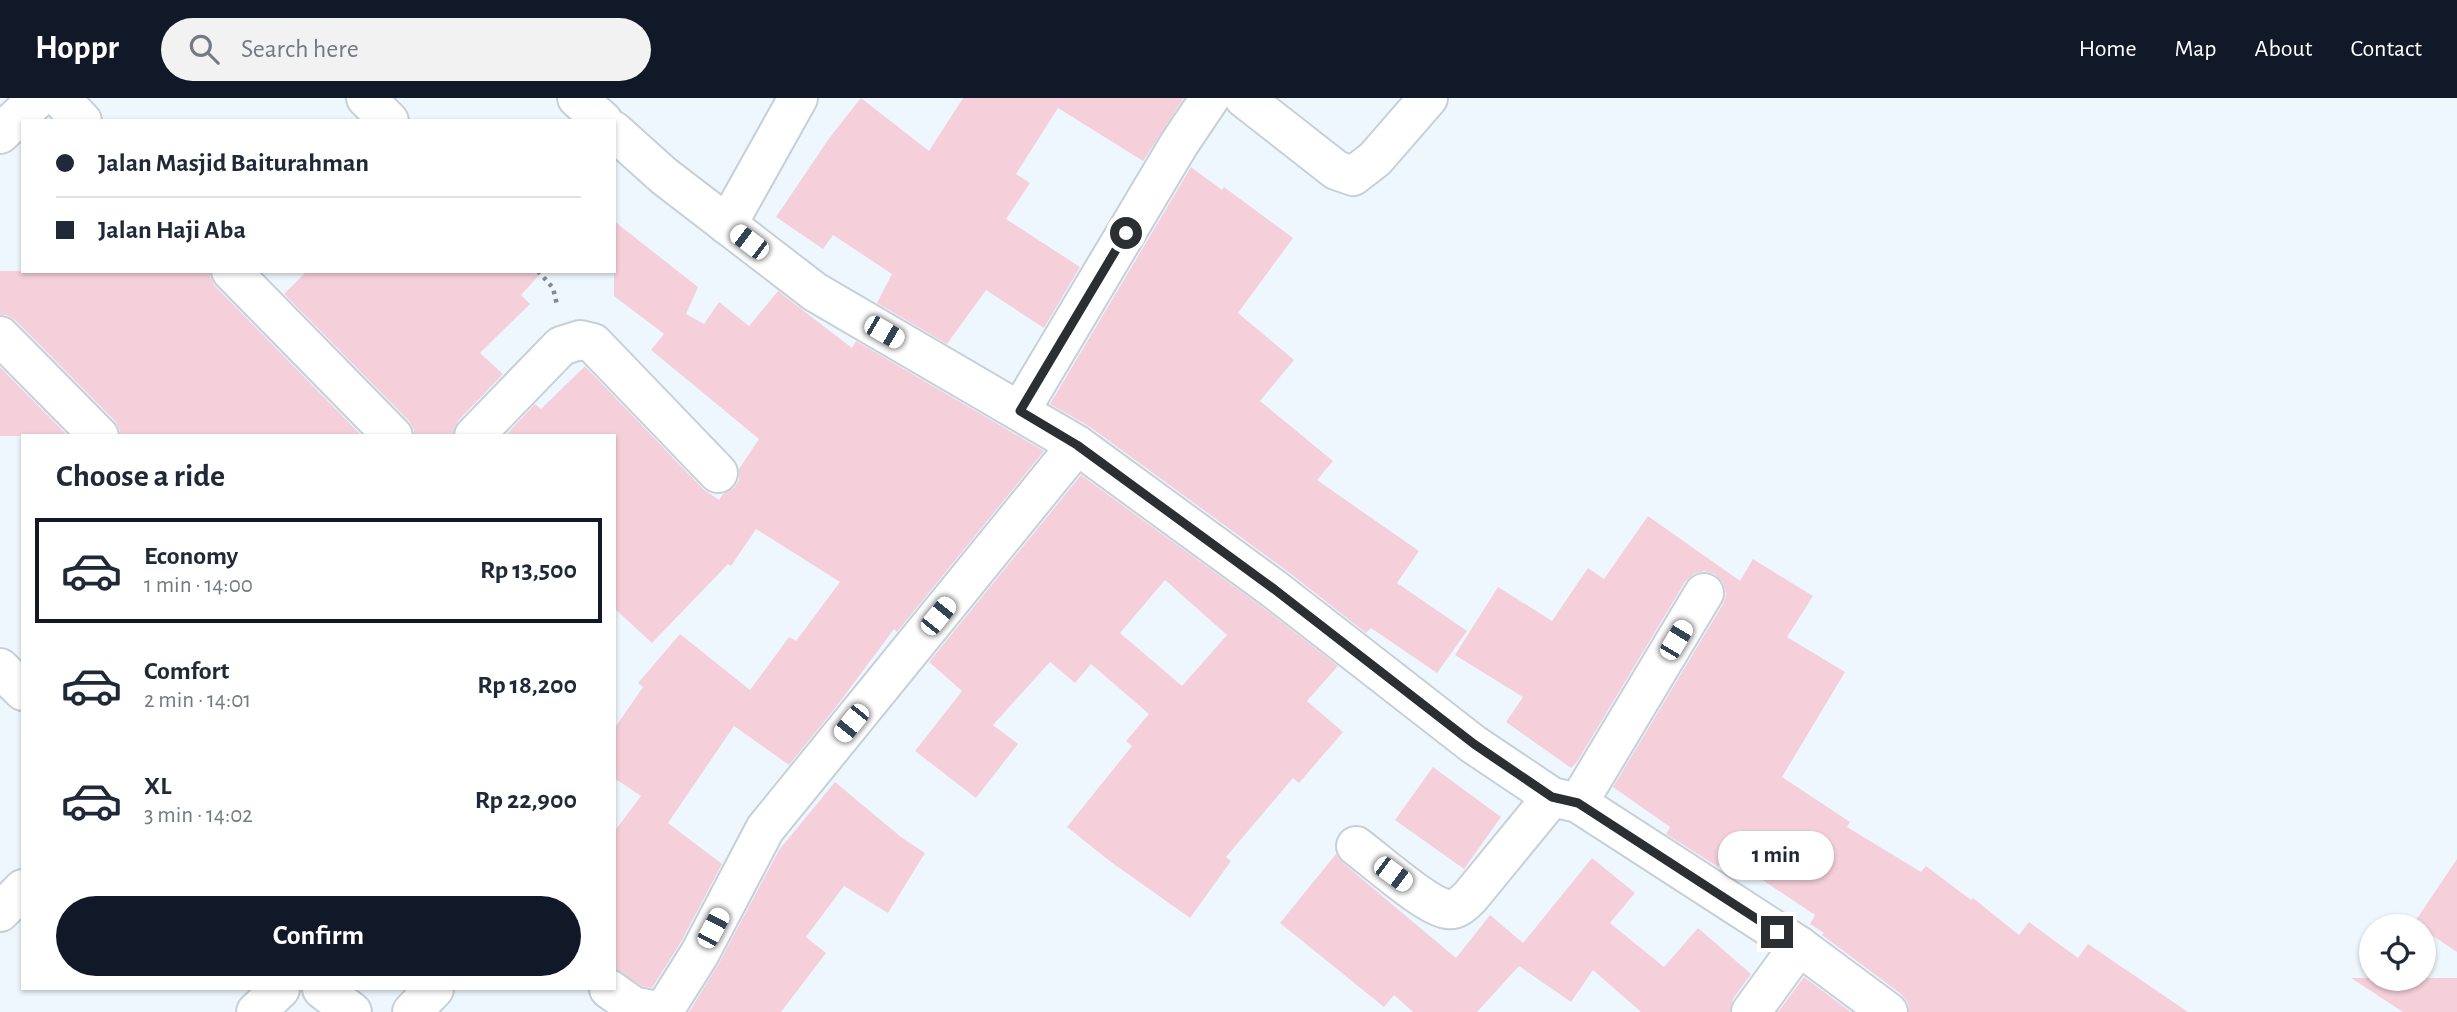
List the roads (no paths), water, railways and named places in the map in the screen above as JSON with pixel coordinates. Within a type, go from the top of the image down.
[{"type":"street","points":[[0,134],[38,98]]},
{"type":"street","points":[[60,98],[80,119]]},
{"type":"street","points":[[366,98],[387,119]]},
{"type":"street","points":[[577,98],[601,119]]},
{"type":"street","points":[[727,225],[798,98]]},
{"type":"street","points":[[1020,411],[1179,144],[1210,98]]},
{"type":"street","points":[[1244,98],[1336,170],[1353,176],[1375,159],[1428,98]]},
{"type":"street","points":[[616,133],[664,176],[816,292],[1077,445],[1274,589],[1451,728],[1799,946],[1888,1012]]},
{"type":"street","points":[[233,273],[391,434]]},
{"type":"street","points":[[0,336],[97,434]]},
{"type":"street","points":[[476,434],[562,346],[580,340],[593,343],[718,473]]},
{"type":"street","points":[[610,990],[633,1006],[663,1012],[700,953],[765,829],[1077,445]]},
{"type":"street","points":[[1356,846],[1430,902],[1448,910],[1461,906],[1565,800],[1704,593]]},
{"type":"street","points":[[0,668],[21,689]]},
{"type":"street","points":[[0,912],[21,892]]},
{"type":"street","points":[[1751,1012],[1799,946]]},
{"type":"street","points":[[256,1012],[279,990]]},
{"type":"street","points":[[323,990],[352,1012]]},
{"type":"street","points":[[412,1012],[433,990]]}]
